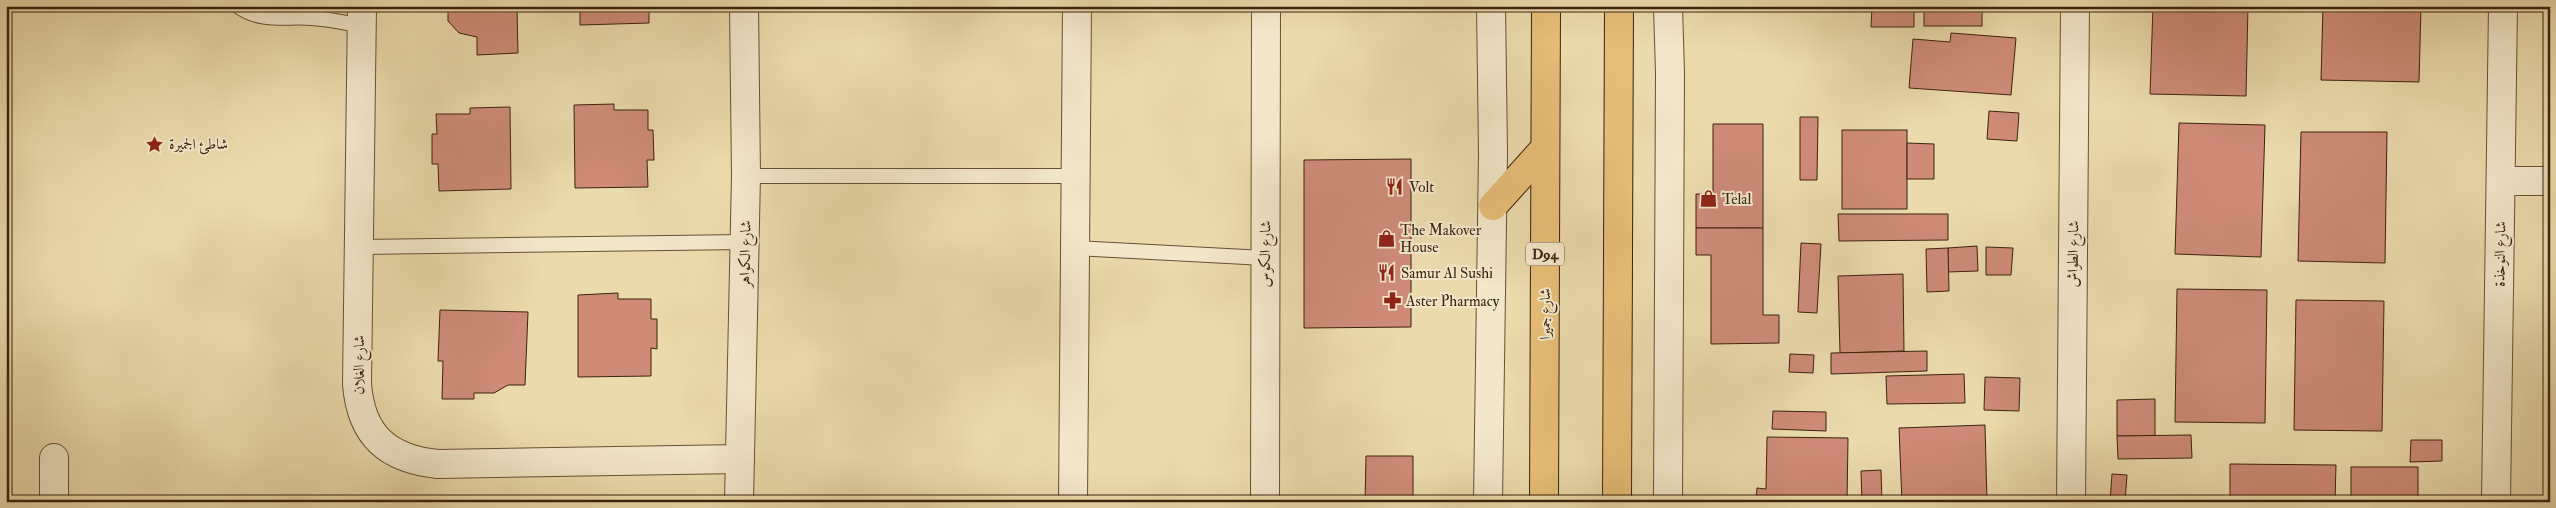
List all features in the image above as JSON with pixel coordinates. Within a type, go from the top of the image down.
[{"type":"main road","name":"شارع جميرا","points":[[1544,502],[1546,6]]},
{"type":"main road","points":[[1617,502],[1620,6]]},
{"type":"main road","points":[[1493,206],[1545,148]]},
{"type":"street","name":"شارع الكواهر","points":[[739,502],[746,176],[744,6]]},
{"type":"street","points":[[1073,502],[1077,6]]},
{"type":"street","name":"شارع الكوس","points":[[1265,502],[1266,6]]},
{"type":"street","points":[[1488,502],[1493,206],[1491,6]]},
{"type":"street","points":[[1668,6],[1670,74],[1668,502]]},
{"type":"street","name":"شارع الطواش","points":[[2071,502],[2075,6]]},
{"type":"street","name":"شارع النوخذة","points":[[2496,502],[2504,6]]},
{"type":"street","name":"شارع الغلان","points":[[362,16],[359,405],[367,425],[380,442],[397,455],[417,462],[438,464],[740,459]]},
{"type":"street","points":[[2502,181],[2550,181]]},
{"type":"street","points":[[54,458],[54,502]]},
{"type":"lane","points":[[238,6],[247,13],[263,19],[362,16]]},
{"type":"lane","points":[[746,176],[1076,176]]},
{"type":"lane","points":[[360,247],[745,242]]},
{"type":"lane","points":[[1075,248],[1265,258]]},
{"type":"building","points":[[439,6],[533,7],[517,8],[518,53],[477,55],[477,37],[459,33],[448,21],[448,11],[439,11]]},
{"type":"building","points":[[580,6],[649,6],[649,23],[580,25]]},
{"type":"building","points":[[1924,6],[1982,6],[1982,26],[1924,26]]},
{"type":"building","points":[[2153,6],[2248,6],[2246,96],[2150,94]]},
{"type":"building","points":[[2323,6],[2421,6],[2419,82],[2321,80]]},
{"type":"building","points":[[1872,7],[1914,8],[1914,27],[1871,27]]},
{"type":"building","points":[[1951,33],[2016,38],[2011,95],[1909,88],[1913,39],[1950,42]]},
{"type":"building","points":[[614,104],[614,110],[648,110],[648,130],[653,130],[654,160],[647,160],[648,187],[575,188],[574,105]]},
{"type":"building","points":[[510,107],[511,189],[439,191],[438,164],[432,164],[432,134],[437,134],[436,114],[470,114],[470,108]]},
{"type":"building","points":[[1989,111],[2019,113],[2017,141],[1987,139]]},
{"type":"building","points":[[1800,117],[1818,117],[1817,180],[1800,180]]},
{"type":"building","points":[[2179,123],[2265,125],[2261,257],[2175,254]]},
{"type":"building","points":[[1713,124],[1763,124],[1763,228],[1696,228],[1696,194],[1713,194]]},
{"type":"building","points":[[1842,130],[1907,130],[1907,209],[1842,209]]},
{"type":"building","points":[[2301,132],[2387,132],[2385,263],[2298,261]]},
{"type":"building","points":[[1907,143],[1934,144],[1934,179],[1907,179]]},
{"type":"building","points":[[1411,159],[1411,327],[1304,328],[1304,160]]},
{"type":"building","points":[[1838,214],[1948,214],[1948,240],[1839,241]]},
{"type":"building","points":[[1696,228],[1763,228],[1763,315],[1779,315],[1779,343],[1711,344],[1711,255],[1696,255]]},
{"type":"building","points":[[1801,243],[1821,244],[1817,313],[1798,312]]},
{"type":"building","points":[[1977,246],[1978,271],[1948,272],[1948,248]]},
{"type":"building","points":[[1986,247],[2013,248],[2011,275],[1986,275]]},
{"type":"building","points":[[1948,248],[1949,291],[1927,292],[1926,249]]},
{"type":"building","points":[[1903,274],[1904,351],[1840,353],[1838,276]]},
{"type":"building","points":[[2177,289],[2267,290],[2265,423],[2175,422]]},
{"type":"building","points":[[618,293],[618,299],[651,299],[651,319],[657,319],[657,349],[651,348],[651,376],[578,377],[578,295]]},
{"type":"building","points":[[2296,300],[2384,301],[2382,431],[2294,430]]},
{"type":"building","points":[[440,310],[528,312],[525,385],[508,385],[494,393],[474,393],[474,399],[442,399],[443,361],[438,361]]},
{"type":"building","points":[[1927,351],[1927,371],[1831,374],[1831,353]]},
{"type":"building","points":[[1790,354],[1814,355],[1813,373],[1789,372]]},
{"type":"building","points":[[1964,374],[1965,403],[1887,404],[1886,376]]},
{"type":"building","points":[[1985,377],[2020,378],[2019,411],[1984,410]]},
{"type":"building","points":[[2155,399],[2155,436],[2117,436],[2117,400]]},
{"type":"building","points":[[1773,411],[1826,412],[1826,431],[1772,429]]},
{"type":"building","points":[[1985,425],[1987,502],[1902,502],[1899,428]]},
{"type":"building","points":[[2191,435],[2192,458],[2118,459],[2117,436]]},
{"type":"building","points":[[1767,437],[1848,438],[1847,502],[1756,502],[1757,488],[1766,489]]},
{"type":"building","points":[[2411,440],[2442,440],[2442,461],[2410,462]]},
{"type":"building","points":[[1366,456],[1413,456],[1413,502],[1365,502]]},
{"type":"building","points":[[2230,464],[2336,465],[2335,502],[2230,502]]},
{"type":"building","points":[[2351,467],[2418,467],[2418,502],[2351,502]]},
{"type":"building","points":[[1881,470],[1882,502],[1862,502],[1861,471]]},
{"type":"building","points":[[2112,474],[2127,475],[2125,502],[2110,502]]},
{"type":"building","points":[[648,497],[648,502],[365,502],[365,498]]},
{"type":"place","name":"شاطئ الجميرة","points":[[155,144]]},
{"type":"place","name":"Volt","points":[[1395,187]]},
{"type":"place","name":"Telal","points":[[1708,199]]},
{"type":"place","name":"The Makover House","points":[[1386,239]]},
{"type":"place","name":"Samur Al Sushi","points":[[1387,273]]},
{"type":"place","name":"Aster Pharmacy","points":[[1392,301]]}]
